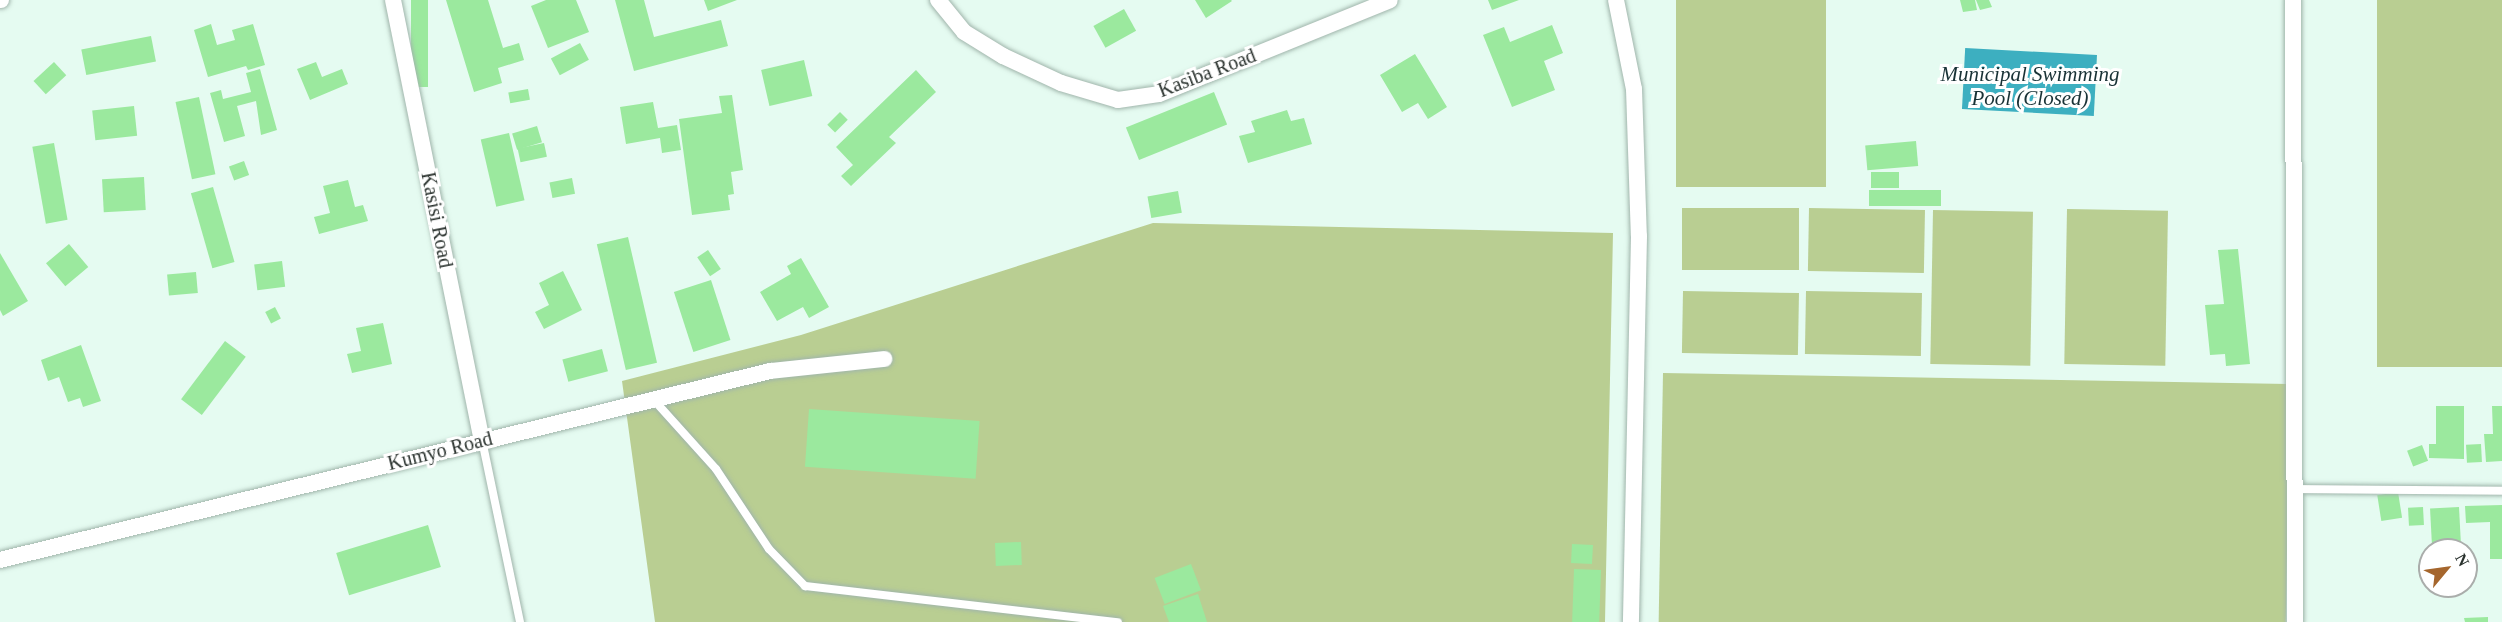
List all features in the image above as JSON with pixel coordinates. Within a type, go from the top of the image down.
[{"type":"street","name":"Kasisi Road","points":[[393,0],[482,440]]},
{"type":"street","name":"Kasiba Road","points":[[938,0],[964,32],[1003,56],[1061,83],[1118,100],[1159,94],[1390,0]]},
{"type":"street","points":[[1616,0],[1634,89],[1639,236],[1631,622]]},
{"type":"street","points":[[2292,0],[2295,622]]},
{"type":"street","name":"Kumyo Road","points":[[0,560],[770,371],[884,359]]},
{"type":"lane","points":[[653,399],[716,469],[769,549],[805,586],[1118,622]]},
{"type":"lane","points":[[482,440],[520,622]]},
{"type":"lane","points":[[2293,489],[2502,491]]},
{"type":"green space","points":[[1676,0],[1826,0],[1826,187],[1676,187]]},
{"type":"green space","points":[[2377,0],[2502,0],[2502,367],[2377,367]]},
{"type":"green space","points":[[1682,208],[1799,208],[1799,270],[1682,270]]},
{"type":"green space","points":[[1809,208],[1925,210],[1924,273],[1808,271]]},
{"type":"green space","points":[[2067,209],[2168,211],[2165,366],[2064,364]]},
{"type":"green space","points":[[1933,210],[2033,212],[2030,366],[1930,364]]},
{"type":"green space","points":[[1153,223],[1613,233],[1605,622],[655,622],[622,381],[801,335]]},
{"type":"green space","points":[[1683,291],[1799,293],[1798,355],[1682,353]]},
{"type":"green space","points":[[1806,291],[1922,293],[1921,356],[1805,354]]},
{"type":"green space","points":[[1663,373],[2290,384],[2286,622],[1659,622]]},
{"type":"water","name":"Municipal Swimming Pool (Closed)","points":[[1965,48],[2097,55],[2094,116],[1962,109]]},
{"type":"building","points":[[411,0],[428,0],[428,87],[411,87]]},
{"type":"building","points":[[446,0],[488,0],[503,48],[519,43],[524,60],[498,68],[502,83],[474,92]]},
{"type":"building","points":[[546,0],[576,0],[589,32],[548,48],[531,6]]},
{"type":"building","points":[[615,0],[644,0],[654,37],[721,20],[728,46],[634,71]]},
{"type":"building","points":[[704,0],[737,0],[708,11]]},
{"type":"building","points":[[1195,0],[1231,0],[1232,1],[1206,18]]},
{"type":"building","points":[[1488,0],[1519,0],[1492,10]]},
{"type":"building","points":[[1960,0],[1975,0],[1977,10],[1963,12]]},
{"type":"building","points":[[1976,0],[1989,0],[1992,7],[1980,10]]},
{"type":"building","points":[[1124,9],[1136,31],[1106,48],[1093,26]]},
{"type":"building","points":[[211,24],[217,45],[235,40],[232,30],[253,24],[265,65],[248,70],[246,66],[208,77],[194,30]]},
{"type":"building","points":[[1552,25],[1563,53],[1544,61],[1555,90],[1512,107],[1483,35],[1504,27],[1510,42]]},
{"type":"building","points":[[151,36],[156,62],[86,75],[81,50]]},
{"type":"building","points":[[580,43],[589,60],[560,75],[551,58]]},
{"type":"building","points":[[1415,54],[1447,107],[1428,119],[1418,103],[1402,112],[1380,75]]},
{"type":"building","points":[[804,60],[812,96],[769,106],[761,70]]},
{"type":"building","points":[[54,62],[66,75],[46,94],[34,81]]},
{"type":"building","points":[[316,62],[322,77],[342,69],[348,84],[310,100],[297,69]]},
{"type":"building","points":[[260,69],[277,130],[261,135],[256,101],[237,106],[245,136],[224,142],[210,93],[221,90],[223,99],[251,92],[246,73]]},
{"type":"building","points":[[916,70],[936,92],[889,137],[896,143],[851,186],[841,176],[853,165],[836,147]]},
{"type":"building","points":[[528,89],[530,100],[510,103],[508,92]]},
{"type":"building","points":[[1214,92],[1227,124],[1139,160],[1126,128]]},
{"type":"building","points":[[732,95],[743,170],[731,172],[734,194],[728,195],[730,210],[692,215],[679,119],[722,113],[719,96]]},
{"type":"building","points":[[199,97],[215,174],[192,179],[176,102]]},
{"type":"building","points":[[653,102],[658,128],[677,125],[681,150],[662,153],[660,138],[626,144],[620,107]]},
{"type":"building","points":[[134,106],[137,136],[95,140],[92,110]]},
{"type":"building","points":[[1287,110],[1291,121],[1304,118],[1312,144],[1248,163],[1239,136],[1255,132],[1251,121]]},
{"type":"building","points":[[840,112],[848,120],[835,133],[827,125]]},
{"type":"building","points":[[537,126],[542,142],[517,150],[512,134]]},
{"type":"building","points":[[509,133],[525,200],[496,207],[481,140]]},
{"type":"building","points":[[1916,141],[1918,166],[1867,170],[1865,145]]},
{"type":"building","points":[[54,143],[68,220],[46,224],[32,147]]},
{"type":"building","points":[[544,143],[547,157],[521,162],[518,149]]},
{"type":"building","points":[[244,161],[249,175],[234,181],[229,166]]},
{"type":"building","points":[[1871,172],[1899,172],[1899,188],[1871,188]]},
{"type":"building","points":[[144,177],[146,210],[104,212],[102,179]]},
{"type":"building","points":[[572,178],[575,194],[552,198],[549,182]]},
{"type":"building","points":[[348,180],[355,207],[363,205],[368,221],[319,234],[314,217],[330,213],[323,186]]},
{"type":"building","points":[[213,187],[234,262],[212,268],[191,193]]},
{"type":"building","points":[[1869,190],[1941,190],[1941,206],[1869,206]]},
{"type":"building","points":[[1178,191],[1182,213],[1151,218],[1147,196]]},
{"type":"building","points":[[628,237],[657,363],[626,370],[597,244]]},
{"type":"building","points":[[69,244],[88,267],[65,286],[46,263]]},
{"type":"building","points":[[2238,249],[2250,364],[2226,366],[2225,354],[2210,355],[2205,305],[2224,304],[2218,250]]},
{"type":"building","points":[[708,250],[721,269],[710,276],[697,257]]},
{"type":"building","points":[[0,253],[28,301],[3,316],[0,310]]},
{"type":"building","points":[[801,258],[829,307],[809,318],[803,307],[777,321],[760,292],[791,274],[787,266]]},
{"type":"building","points":[[282,261],[285,287],[257,290],[254,264]]},
{"type":"building","points":[[563,271],[582,310],[544,329],[535,312],[549,305],[539,283]]},
{"type":"building","points":[[196,272],[198,293],[169,295],[167,275]]},
{"type":"building","points":[[711,280],[730,340],[693,352],[674,292]]},
{"type":"building","points":[[275,307],[281,319],[271,324],[265,312]]},
{"type":"building","points":[[383,323],[392,364],[352,373],[347,354],[361,351],[356,328]]},
{"type":"building","points":[[225,341],[246,357],[202,415],[181,399]]},
{"type":"building","points":[[81,345],[101,401],[83,407],[80,398],[68,402],[59,377],[48,381],[41,360]]},
{"type":"building","points":[[602,349],[608,371],[568,382],[562,360]]},
{"type":"building","points":[[2436,406],[2464,406],[2464,459],[2429,458],[2429,444],[2436,444]]},
{"type":"building","points":[[2492,406],[2502,406],[2502,461],[2486,462],[2484,434],[2493,434]]},
{"type":"building","points":[[809,409],[980,421],[976,479],[805,467]]},
{"type":"building","points":[[2481,444],[2482,462],[2467,463],[2466,445]]},
{"type":"building","points":[[2422,445],[2428,461],[2413,467],[2407,451]]},
{"type":"building","points":[[2398,492],[2402,518],[2381,521],[2377,495]]},
{"type":"building","points":[[2502,505],[2502,559],[2490,559],[2490,522],[2466,523],[2465,506]]},
{"type":"building","points":[[2423,507],[2424,525],[2409,526],[2408,508]]},
{"type":"building","points":[[2459,507],[2461,538],[2432,538],[2430,509]]},
{"type":"building","points":[[428,525],[441,567],[349,595],[336,553]]},
{"type":"building","points":[[1021,542],[1022,565],[996,566],[995,543]]},
{"type":"building","points":[[1572,544],[1593,545],[1592,564],[1571,563]]},
{"type":"building","points":[[1191,564],[1201,590],[1165,604],[1155,578]]},
{"type":"building","points":[[1574,569],[1601,570],[1599,622],[1572,622]]},
{"type":"building","points":[[1198,594],[1207,622],[1169,622],[1163,606]]},
{"type":"building","points":[[2488,617],[2488,622],[2465,622],[2464,618]]}]
